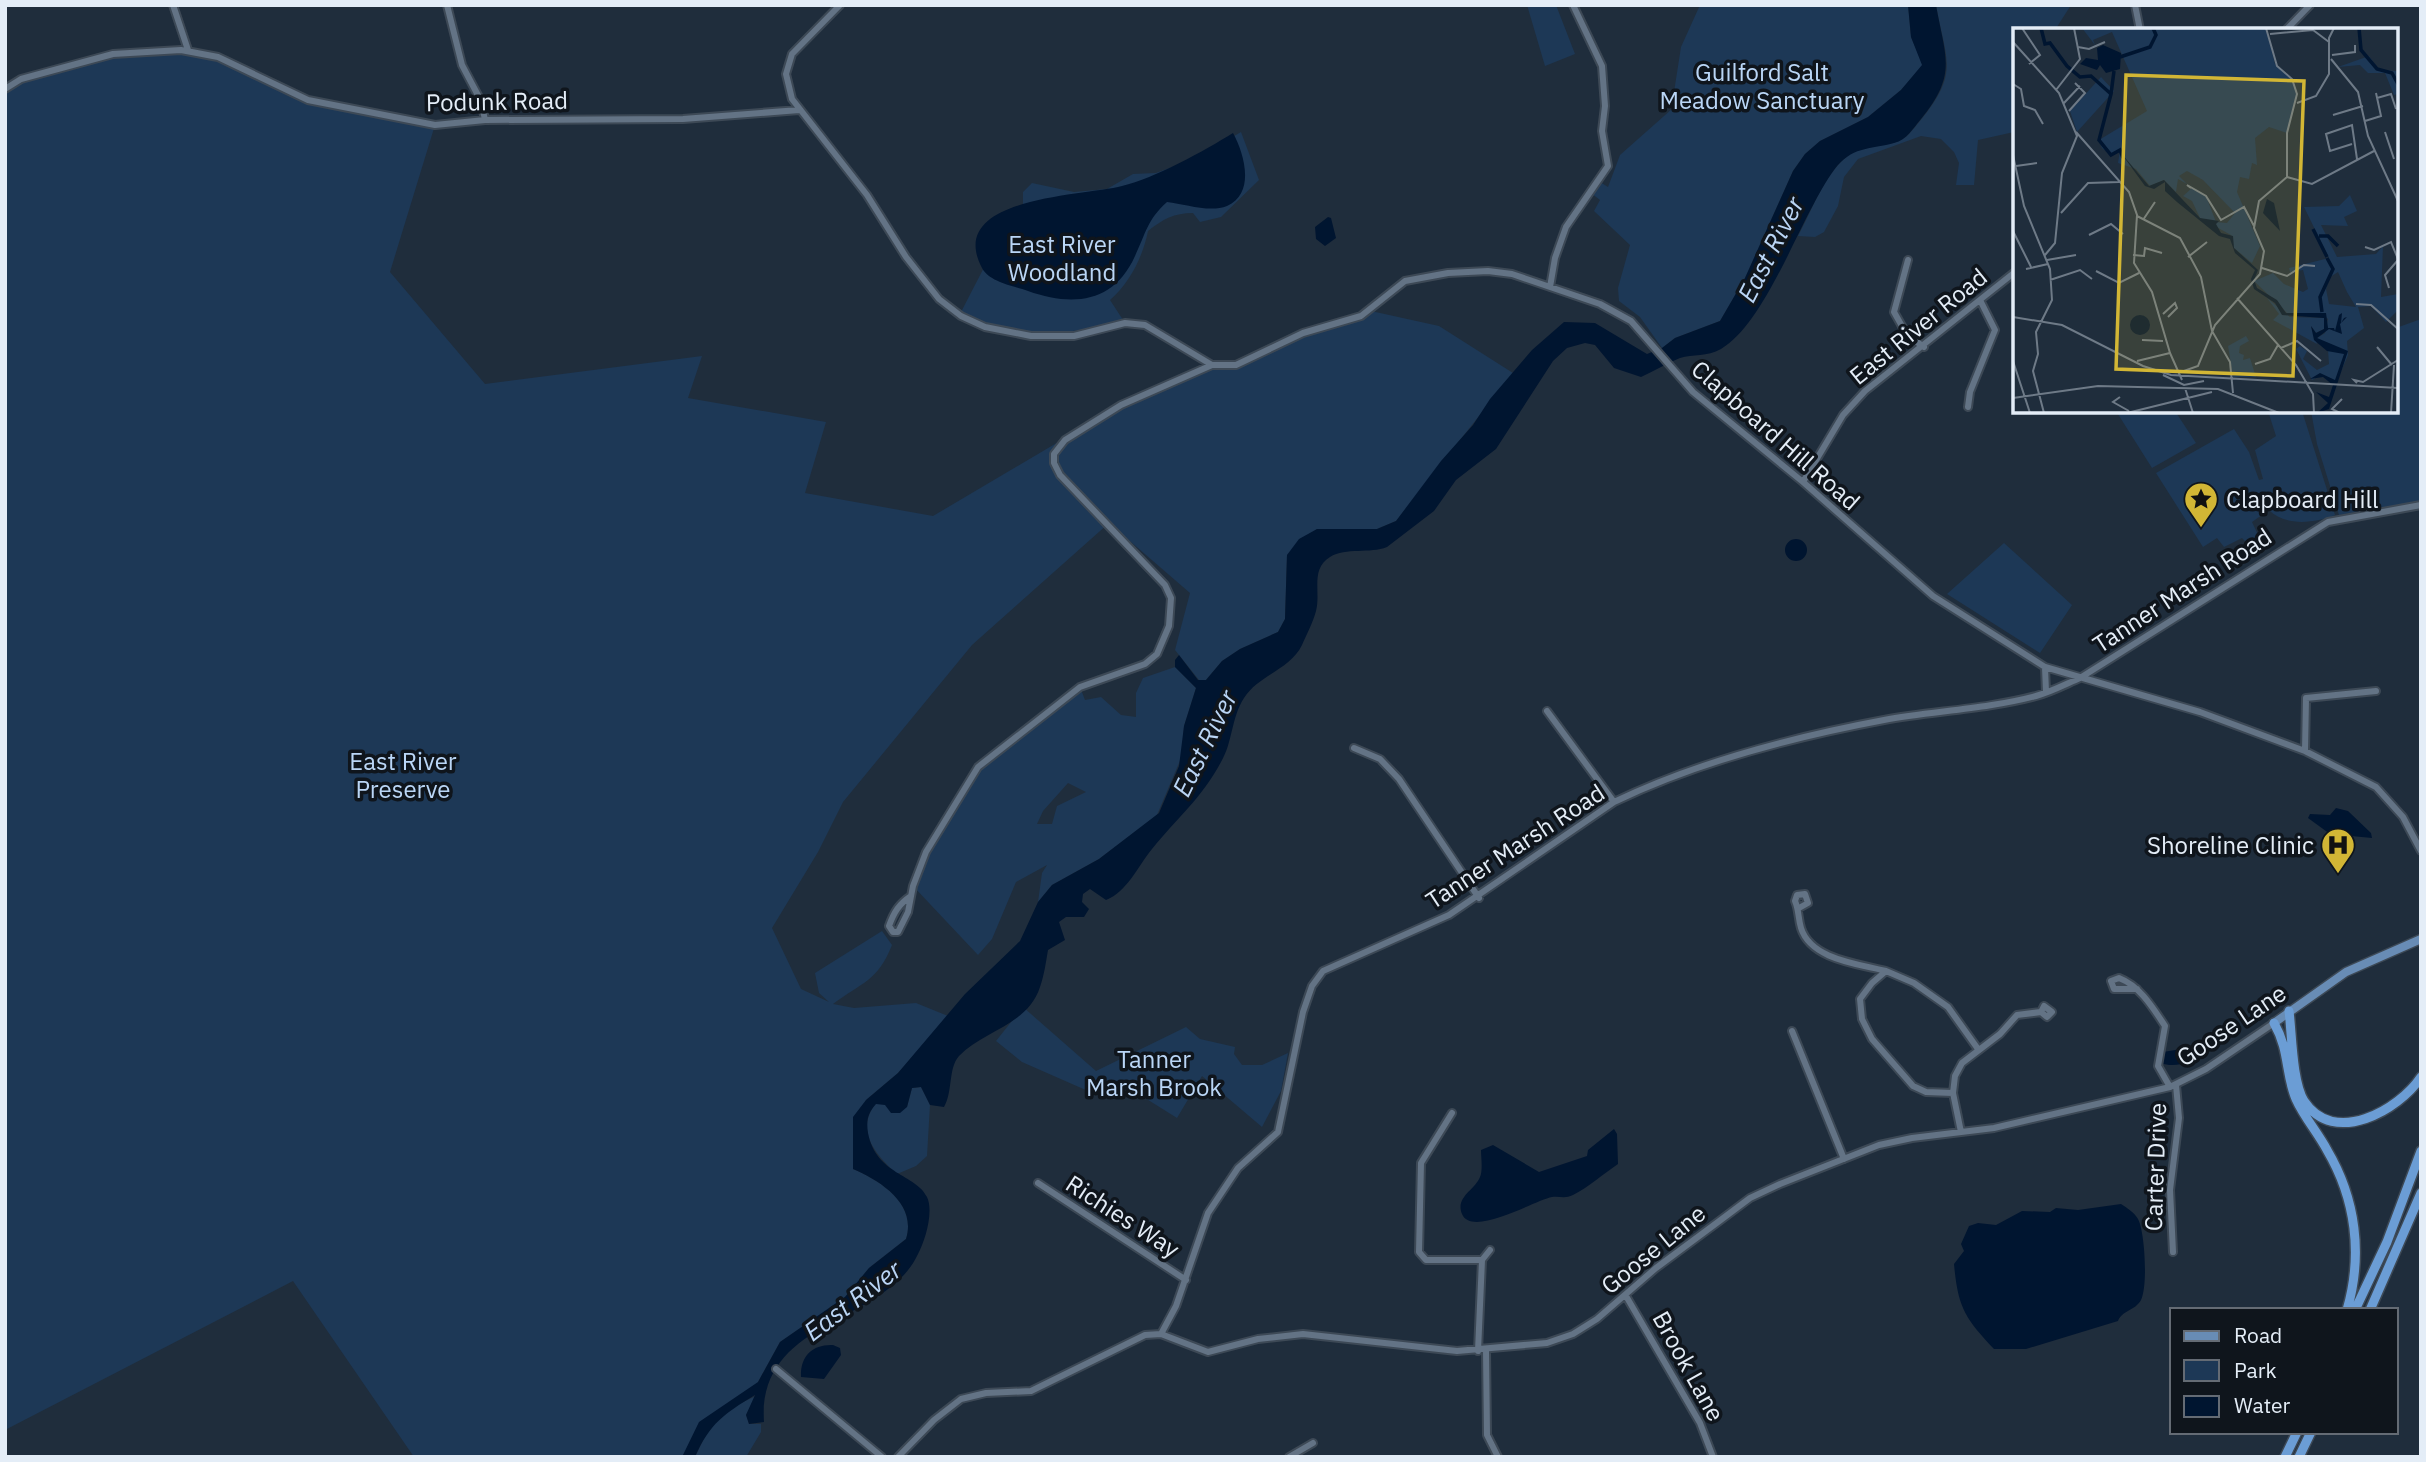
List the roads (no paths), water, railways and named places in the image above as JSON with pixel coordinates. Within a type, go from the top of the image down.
[{"type":"highway","points":[[2289,1011],[2298,1086],[2304,1100],[2315,1112],[2328,1119],[2362,1120],[2381,1113],[2398,1103],[2421,1077]]},
{"type":"highway","points":[[2274,1023],[2288,1052],[2296,1099],[2327,1149],[2348,1195],[2356,1246],[2354,1280],[2347,1308]]},
{"type":"highway","points":[[2356,1308],[2387,1242],[2421,1152]]},
{"type":"highway","points":[[2371,1308],[2421,1193]]},
{"type":"highway","points":[[2285,1457],[2296,1434]]},
{"type":"highway","points":[[2299,1457],[2310,1434]]},
{"type":"main road","name":"Goose Lane","points":[[2274,1023],[2346,972],[2421,939]]},
{"type":"street","points":[[173,5],[188,50]]},
{"type":"street","points":[[447,5],[462,65],[481,101],[485,120]]},
{"type":"street","points":[[840,5],[799,43],[787,66],[787,85],[799,110],[867,195],[927,287],[961,316],[985,327],[1031,336],[1074,336],[1125,323],[1144,325],[1212,365]]},
{"type":"street","points":[[1550,287],[1555,258],[1566,227],[1606,173],[1608,166],[1602,131],[1605,106],[1602,66],[1573,5]]},
{"type":"street","points":[[2135,5],[2140,28]]},
{"type":"street","points":[[2288,28],[2310,5]]},
{"type":"street","name":"Podunk Road","points":[[5,89],[21,79],[113,54],[188,50],[219,57],[308,100],[435,125],[485,120],[683,119],[799,110]]},
{"type":"street","points":[[1908,260],[1894,312],[1907,335],[1923,347]]},
{"type":"street","name":"Clapboard Hill Road","points":[[911,896],[926,852],[978,767],[1080,687],[1145,664],[1166,640],[1171,611],[1165,585],[1060,475],[1054,463],[1054,454],[1065,440],[1121,405],[1212,365],[1236,365],[1303,333],[1361,316],[1396,287],[1413,278],[1488,271],[1512,274],[1600,304],[1631,321],[1671,369],[1705,403],[1803,482],[1923,589],[2045,667],[2186,707],[2305,751],[2376,787],[2403,817],[2421,851]]},
{"type":"street","name":"East River Road","points":[[1803,482],[1853,403],[2013,274]]},
{"type":"street","points":[[1968,407],[1970,392],[1995,330],[1981,302]]},
{"type":"street","name":"Tanner Marsh Road","points":[[1161,1334],[1186,1280],[1208,1213],[1238,1168],[1278,1132],[1303,1012],[1317,978],[1323,971],[1419,930],[1479,898],[1614,802],[1642,789],[1730,759],[1814,735],[1885,720],[2019,700],[2046,692],[2080,678],[2328,522],[2421,505]]},
{"type":"street","points":[[2045,667],[2046,692]]},
{"type":"street","points":[[2305,751],[2306,698],[2376,691]]},
{"type":"street","points":[[1547,711],[1614,802]]},
{"type":"street","points":[[1354,748],[1380,759],[1399,779],[1479,898]]},
{"type":"street","points":[[911,896],[903,925],[898,932],[893,932],[889,926],[891,919],[900,903],[911,896]]},
{"type":"street","points":[[1799,908],[1805,935],[1822,952],[1886,971],[1914,983],[1948,1007],[1978,1048]]},
{"type":"street","points":[[1886,971],[1860,999],[1862,1018],[1872,1039],[1913,1087],[1926,1092],[1953,1093]]},
{"type":"street","name":"Carter Drive","points":[[2137,989],[2165,1026],[2158,1066],[2173,1086],[2179,1118],[2169,1190],[2173,1251]]},
{"type":"street","points":[[1961,1132],[1953,1093],[1958,1070],[1978,1048],[2000,1034],[2017,1015],[2041,1012]]},
{"type":"street","name":"Goose Lane","points":[[1161,1334],[1195,1350],[1208,1352],[1258,1339],[1303,1334],[1429,1350],[1478,1351],[1548,1343],[1573,1334],[1626,1296],[1656,1268],[1750,1198],[1879,1145],[1994,1128],[2173,1086],[2206,1069],[2274,1023]]},
{"type":"street","points":[[1792,1031],[1844,1159]]},
{"type":"street","points":[[1452,1113],[1421,1163],[1419,1252],[1426,1260],[1482,1260]]},
{"type":"street","name":"Richies Way","points":[[1038,1183],[1186,1280]]},
{"type":"street","points":[[1478,1351],[1482,1260],[1490,1250]]},
{"type":"street","name":"Brook Lane","points":[[1626,1296],[1700,1423],[1713,1457]]},
{"type":"street","points":[[898,1457],[934,1420],[961,1399],[974,1394],[1031,1391],[1136,1338],[1161,1334]]},
{"type":"street","points":[[1486,1350],[1487,1435],[1498,1457]]},
{"type":"street","points":[[776,1369],[882,1457]]},
{"type":"street","points":[[1289,1457],[1313,1443]]},
{"type":"water","name":"East River","points":[[1908,5],[1936,5],[1946,65],[1940,90],[1921,119],[1903,139],[1854,153],[1834,170],[1768,292],[1738,335],[1716,352],[1680,358],[1641,377],[1614,368],[1595,345],[1585,343],[1567,348],[1553,361],[1496,449],[1456,480],[1434,511],[1387,547],[1343,552],[1324,562],[1318,574],[1316,611],[1297,654],[1257,684],[1244,698],[1225,754],[1214,775],[1152,849],[1126,885],[1106,900],[1090,889],[1083,894],[1082,902],[1089,909],[1084,917],[1066,917],[1059,922],[1065,940],[1048,950],[1040,987],[1026,1010],[959,1056],[953,1067],[944,1107],[930,1105],[921,1087],[912,1088],[907,1107],[900,1113],[891,1113],[885,1105],[876,1104],[871,1110],[867,1124],[872,1147],[887,1166],[922,1189],[929,1203],[928,1226],[923,1242],[902,1277],[879,1295],[801,1342],[781,1362],[767,1388],[764,1422],[749,1424],[746,1415],[755,1395],[712,1427],[695,1457],[682,1457],[699,1422],[758,1382],[780,1342],[845,1297],[869,1268],[906,1239],[906,1215],[894,1195],[875,1180],[853,1169],[853,1117],[866,1100],[898,1073],[965,994],[1020,941],[1038,902],[1052,885],[1099,859],[1159,813],[1179,766],[1184,726],[1196,688],[1175,667],[1175,660],[1179,655],[1198,680],[1206,680],[1222,661],[1240,649],[1278,632],[1285,619],[1287,555],[1299,539],[1317,529],[1377,529],[1396,521],[1441,461],[1473,425],[1490,399],[1532,350],[1564,322],[1595,323],[1647,354],[1662,348],[1675,338],[1720,321],[1745,278],[1793,171],[1805,154],[1820,141],[1868,117],[1901,90],[1922,65],[1911,37]]},
{"type":"water","name":"East River Woodland","points":[[1233,133],[1241,151],[1245,172],[1242,192],[1236,200],[1227,206],[1213,209],[1167,202],[1151,221],[1126,272],[1116,284],[1104,292],[1076,299],[1045,296],[996,280],[982,268],[976,244],[983,226],[1000,213],[1051,197],[1135,182],[1179,163]]},
{"type":"water","points":[[1328,217],[1331,218],[1336,238],[1325,246],[1316,239],[1315,227]]},
{"type":"water","points":[[1796,539],[1806,546],[1807,550],[1800,560],[1796,561],[1786,554],[1785,550],[1792,540]]},
{"type":"water","points":[[2336,808],[2348,811],[2371,833],[2372,838],[2330,834],[2308,818],[2310,814],[2330,815]]},
{"type":"water","points":[[2200,1046],[2208,1053],[2197,1059],[2172,1065],[2161,1063],[2163,1052]]},
{"type":"water","points":[[1614,1129],[1617,1134],[1618,1164],[1579,1192],[1567,1197],[1552,1197],[1490,1220],[1468,1220],[1462,1214],[1463,1198],[1478,1182],[1481,1174],[1481,1150],[1493,1145],[1539,1172],[1587,1156],[1588,1150]]},
{"type":"water","points":[[2121,1204],[2136,1217],[2142,1235],[2144,1283],[2138,1304],[2118,1321],[2026,1349],[1994,1349],[1970,1320],[1958,1291],[1954,1264],[1964,1251],[1961,1244],[1969,1226],[1978,1223],[1996,1225],[2022,1211],[2050,1212],[2056,1208],[2078,1210]]},
{"type":"water","points":[[833,1345],[840,1348],[841,1355],[824,1379],[801,1377],[805,1357],[809,1353],[819,1347]]},
{"type":"place","name":"Clapboard Hill","points":[[2201,529]]},
{"type":"place","name":"Shoreline Clinic","points":[[2338,875]]},
{"type":"park label","name":"Guilford Salt Meadow Sanctuary","points":[[1762,86]]},
{"type":"park label","name":"East River Preserve","points":[[403,775]]},
{"type":"park label","name":"Tanner Marsh Brook","points":[[1154,1073]]}]
